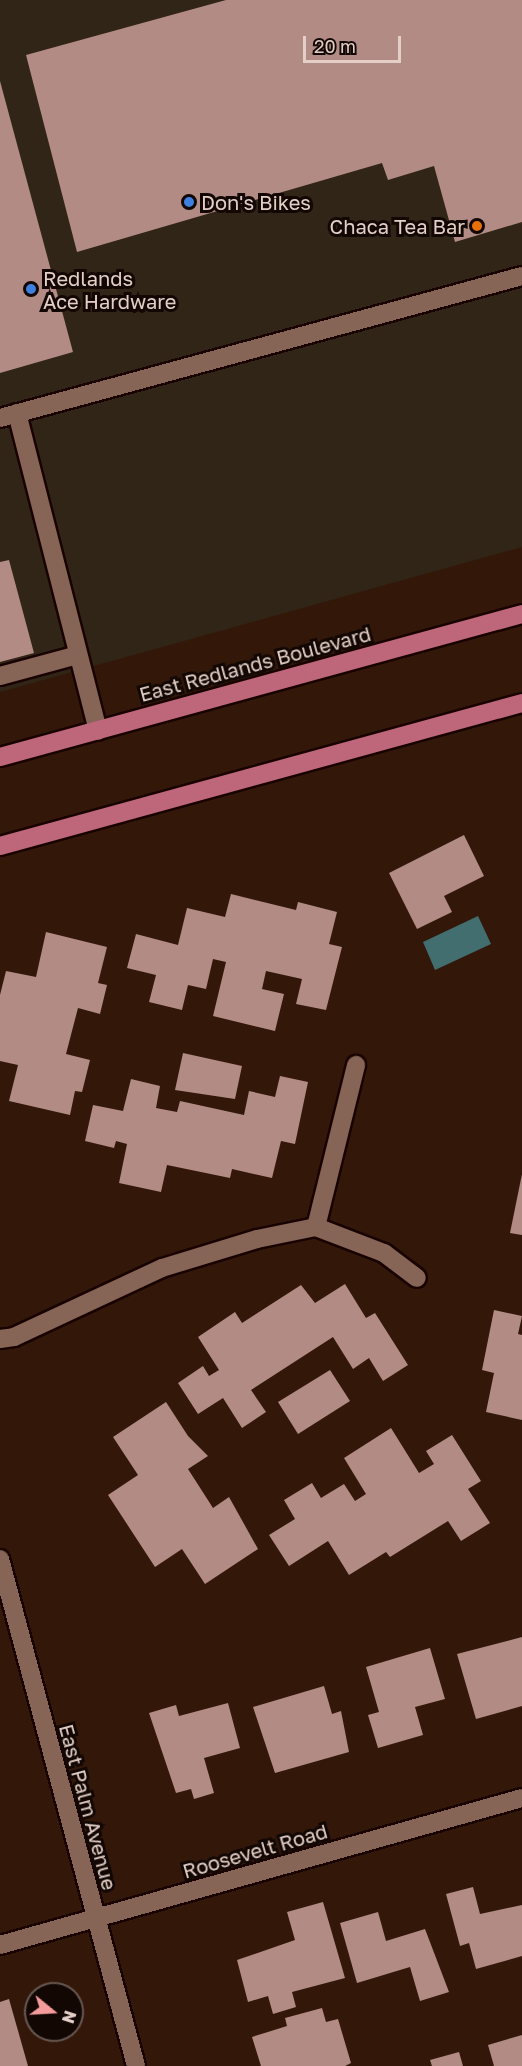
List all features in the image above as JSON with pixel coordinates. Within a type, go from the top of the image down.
[{"type":"main road","name":"East Redlands Boulevard","points":[[0,757],[522,614]]},
{"type":"main road","points":[[0,846],[522,703]]},
{"type":"street","points":[[98,731],[8,416],[522,276]]},
{"type":"street","points":[[0,676],[78,655]]},
{"type":"street","points":[[316,1227],[356,1065]]},
{"type":"street","points":[[0,1339],[14,1337],[162,1268],[257,1239],[316,1227],[384,1253],[417,1278]]},
{"type":"street","name":"East Palm Avenue","points":[[0,1559],[136,2066]]},
{"type":"street","name":"Roosevelt Road","points":[[0,1945],[522,1798]]},
{"type":"shaded area","points":[[0,0],[522,0],[522,547],[0,692]]},
{"type":"water","points":[[478,916],[491,944],[435,970],[423,942]]},
{"type":"building","points":[[226,0],[522,0],[522,222],[455,242],[434,166],[388,180],[382,163],[77,252],[26,55]]},
{"type":"building","points":[[0,81],[73,352],[0,373]]},
{"type":"building","points":[[9,560],[34,653],[0,662],[0,562]]},
{"type":"building","points":[[464,835],[484,876],[444,896],[452,912],[417,929],[389,873]]},
{"type":"building","points":[[231,894],[296,910],[298,902],[337,912],[329,944],[342,947],[326,1010],[296,1004],[302,979],[266,971],[262,989],[284,994],[275,1031],[213,1016],[226,962],[213,959],[206,989],[188,985],[182,1010],[149,1002],[156,975],[127,968],[136,934],[178,945],[187,908],[225,917]]},
{"type":"building","points":[[46,932],[107,947],[98,983],[107,985],[100,1014],[78,1008],[66,1054],[90,1060],[82,1092],[75,1091],[70,1115],[9,1101],[18,1065],[0,1061],[0,995],[6,971],[36,977]]},
{"type":"building","points":[[183,1053],[242,1066],[235,1099],[175,1090]]},
{"type":"building","points":[[280,1076],[308,1082],[295,1144],[281,1141],[272,1178],[232,1169],[230,1178],[167,1165],[161,1192],[119,1183],[127,1144],[116,1141],[114,1148],[85,1141],[93,1105],[123,1111],[131,1079],[160,1086],[156,1108],[177,1112],[180,1101],[244,1115],[249,1091],[275,1097]]},
{"type":"building","points":[[522,1174],[522,1235],[510,1233]]},
{"type":"building","points":[[345,1284],[366,1318],[375,1313],[408,1365],[383,1381],[369,1358],[353,1369],[333,1337],[251,1390],[266,1412],[242,1428],[223,1398],[198,1414],[178,1383],[203,1366],[209,1376],[219,1370],[198,1337],[235,1312],[242,1323],[301,1285],[315,1303]]},
{"type":"building","points":[[494,1310],[522,1316],[518,1334],[522,1335],[522,1420],[486,1412],[494,1373],[482,1370]]},
{"type":"building","points":[[330,1370],[350,1401],[298,1434],[278,1402]]},
{"type":"building","points":[[166,1402],[188,1436],[208,1456],[188,1469],[213,1508],[229,1497],[258,1549],[205,1584],[182,1549],[155,1567],[108,1495],[138,1475],[113,1437]]},
{"type":"building","points":[[391,1428],[419,1473],[434,1464],[426,1451],[452,1435],[481,1481],[468,1489],[490,1523],[461,1541],[448,1521],[390,1557],[386,1552],[349,1575],[328,1541],[289,1566],[269,1535],[295,1519],[284,1500],[312,1483],[321,1498],[344,1484],[355,1501],[366,1494],[344,1458]]},
{"type":"building","points":[[522,1637],[522,1706],[476,1719],[457,1654]]},
{"type":"building","points":[[430,1648],[445,1699],[415,1707],[423,1735],[378,1748],[368,1715],[379,1712],[366,1667]]},
{"type":"building","points":[[324,1686],[332,1714],[341,1711],[349,1752],[275,1773],[253,1707]]},
{"type":"building","points":[[228,1703],[240,1748],[204,1758],[214,1793],[194,1799],[191,1789],[176,1793],[149,1713],[176,1705],[179,1716]]},
{"type":"building","points":[[473,1887],[480,1914],[522,1905],[522,1956],[476,1969],[469,1943],[460,1946],[446,1894]]},
{"type":"building","points":[[323,1902],[345,1978],[292,1992],[296,2007],[273,2014],[268,1996],[248,2002],[237,1960],[295,1940],[287,1912]]},
{"type":"building","points":[[378,1912],[386,1941],[425,1929],[449,1992],[420,2001],[410,1967],[357,1983],[340,1923]]},
{"type":"building","points":[[9,1999],[28,2066],[0,2066],[0,2002]]},
{"type":"building","points":[[322,2008],[326,2022],[338,2019],[351,2063],[345,2066],[261,2066],[252,2037],[287,2026],[285,2018]]},
{"type":"building","points":[[522,2035],[522,2066],[494,2066],[488,2045]]},
{"type":"building","points":[[459,2052],[463,2066],[432,2066],[430,2060]]},
{"type":"place","name":"Don's Bikes","points":[[189,202]]},
{"type":"place","name":"Chaca Tea Bar","points":[[477,226]]},
{"type":"place","name":"Redlands Ace Hardware","points":[[31,289]]}]
